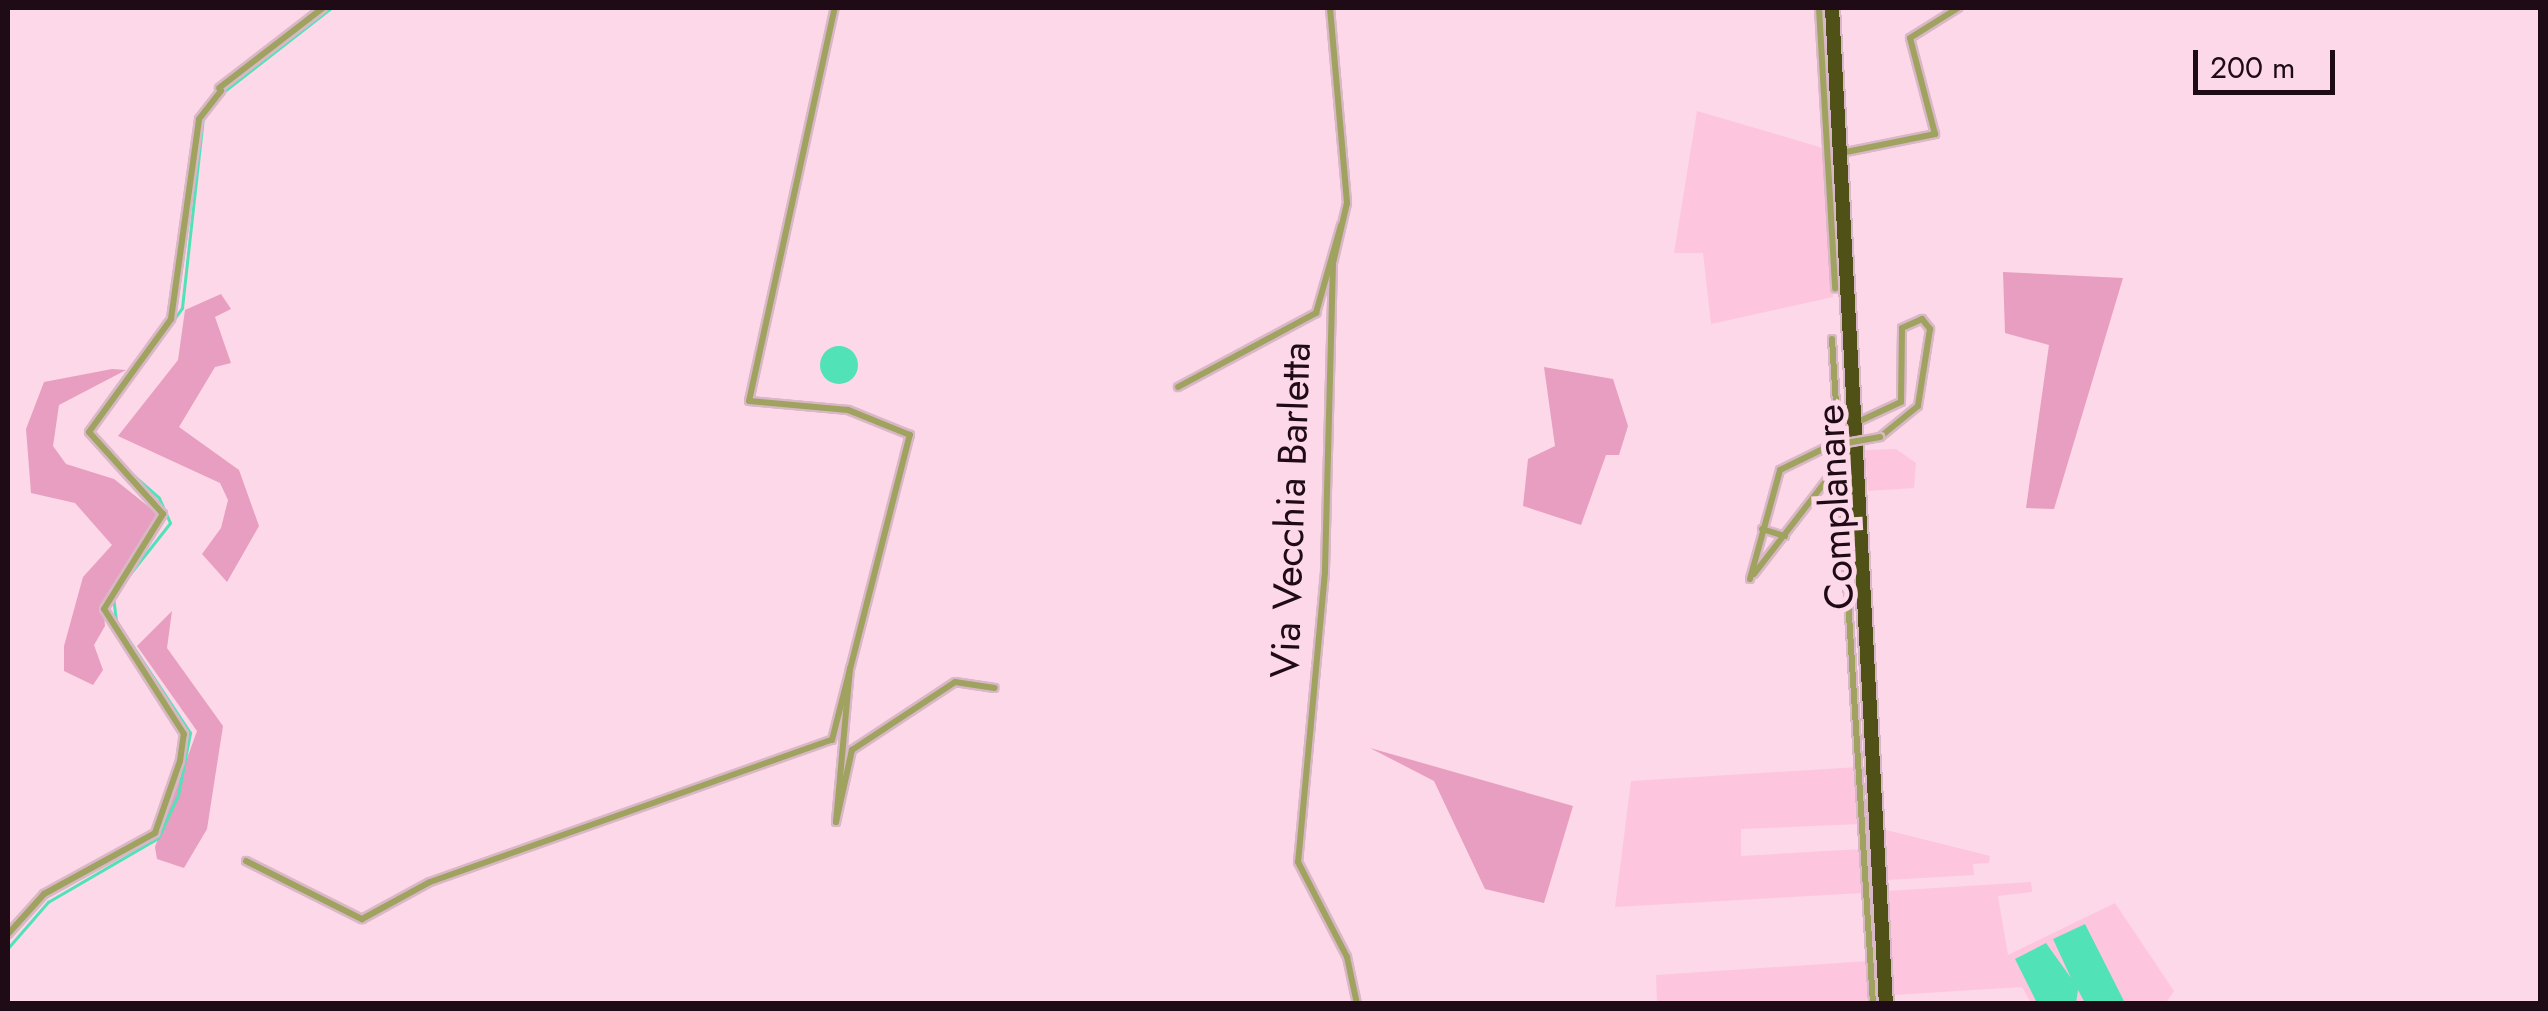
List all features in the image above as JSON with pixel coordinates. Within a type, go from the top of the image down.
[{"type":"highway","points":[[1829,8],[1882,1004]]},
{"type":"street","points":[[8,934],[44,894],[155,833],[180,761],[184,734],[104,609],[163,514],[90,432],[171,319],[199,118],[220,90],[323,8]]},
{"type":"street","points":[[246,861],[362,919],[430,882],[830,742],[909,433],[848,410],[748,401],[835,8]]},
{"type":"street","name":"Via Vecchia Barletta","points":[[1330,8],[1345,220],[1338,241],[1298,862],[1346,957],[1358,1004]]},
{"type":"street","points":[[1829,8],[1834,289]]},
{"type":"street","name":"Complanare","points":[[1829,8],[1846,152],[1882,1004]]},
{"type":"street","points":[[1846,152],[1934,134],[1910,38],[1958,8]]},
{"type":"street","points":[[1178,386],[1316,313],[1345,220]]},
{"type":"street","points":[[1844,454],[1788,535],[1750,579],[1780,470],[1829,446],[1880,438],[1918,406],[1930,329],[1922,319],[1902,328],[1901,402],[1860,421]]},
{"type":"street","name":"Complanare","points":[[1832,339],[1844,454],[1882,1004]]},
{"type":"street","points":[[1826,477],[1845,473]]},
{"type":"street","points":[[1826,477],[1846,492]]},
{"type":"street","points":[[1761,528],[1778,540],[1788,535]]},
{"type":"street","points":[[1761,528],[1771,555]]},
{"type":"street","points":[[1760,548],[1771,555]]},
{"type":"street","points":[[849,668],[838,738],[836,822],[852,750],[955,682],[996,688]]},
{"type":"shaded area","points":[[1697,111],[1823,148],[1833,297],[1711,324],[1703,253],[1674,253]]},
{"type":"shaded area","points":[[2003,272],[2123,278],[2054,509],[2026,508],[2049,345],[2005,333]]},
{"type":"shaded area","points":[[221,294],[231,309],[215,317],[231,363],[215,367],[179,427],[239,470],[259,526],[227,582],[202,554],[221,528],[228,500],[220,483],[118,436],[178,360],[185,310]]},
{"type":"shaded area","points":[[839,346],[852,352],[858,365],[852,378],[839,384],[826,378],[820,365],[826,352]]},
{"type":"shaded area","points":[[1544,367],[1613,379],[1628,426],[1619,455],[1606,455],[1581,525],[1523,506],[1528,459],[1555,446]]},
{"type":"shaded area","points":[[112,369],[126,370],[59,405],[53,446],[66,464],[114,479],[163,518],[103,601],[105,626],[94,645],[103,670],[93,685],[64,671],[64,646],[83,577],[112,545],[75,503],[31,493],[26,429],[44,382]]},
{"type":"shaded area","points":[[1896,449],[1916,463],[1914,488],[1868,491],[1865,450]]},
{"type":"shaded area","points":[[172,611],[167,648],[223,726],[207,829],[184,868],[157,859],[155,847],[197,731],[137,646]]},
{"type":"shaded area","points":[[1370,748],[1573,806],[1544,903],[1485,889],[1434,781]]},
{"type":"shaded area","points":[[1858,767],[1861,824],[1741,829],[1741,856],[1862,849],[1864,893],[1615,907],[1631,781]]},
{"type":"shaded area","points":[[1886,830],[1990,856],[1989,863],[1973,864],[1974,875],[1888,880]]},
{"type":"shaded area","points":[[2031,882],[2032,892],[1998,896],[2008,955],[2115,903],[2174,991],[2165,1004],[2031,1003],[2022,987],[1894,995],[1887,891]]},
{"type":"shaded area","points":[[2085,924],[2125,1003],[2085,1003],[2078,990],[2076,1003],[2037,1003],[2015,959],[2046,943],[2071,978],[2053,939]]},
{"type":"shaded area","points":[[1869,961],[1871,1002],[1657,1003],[1656,975]]},
{"type":"waterway","points":[[222,93],[331,8]]},
{"type":"waterway","points":[[120,394],[182,308],[203,119]]},
{"type":"waterway","points":[[126,579],[170,523],[159,498],[127,470]]},
{"type":"waterway","points":[[8,948],[48,902],[158,838],[178,795],[190,733],[116,621],[113,598]]}]
